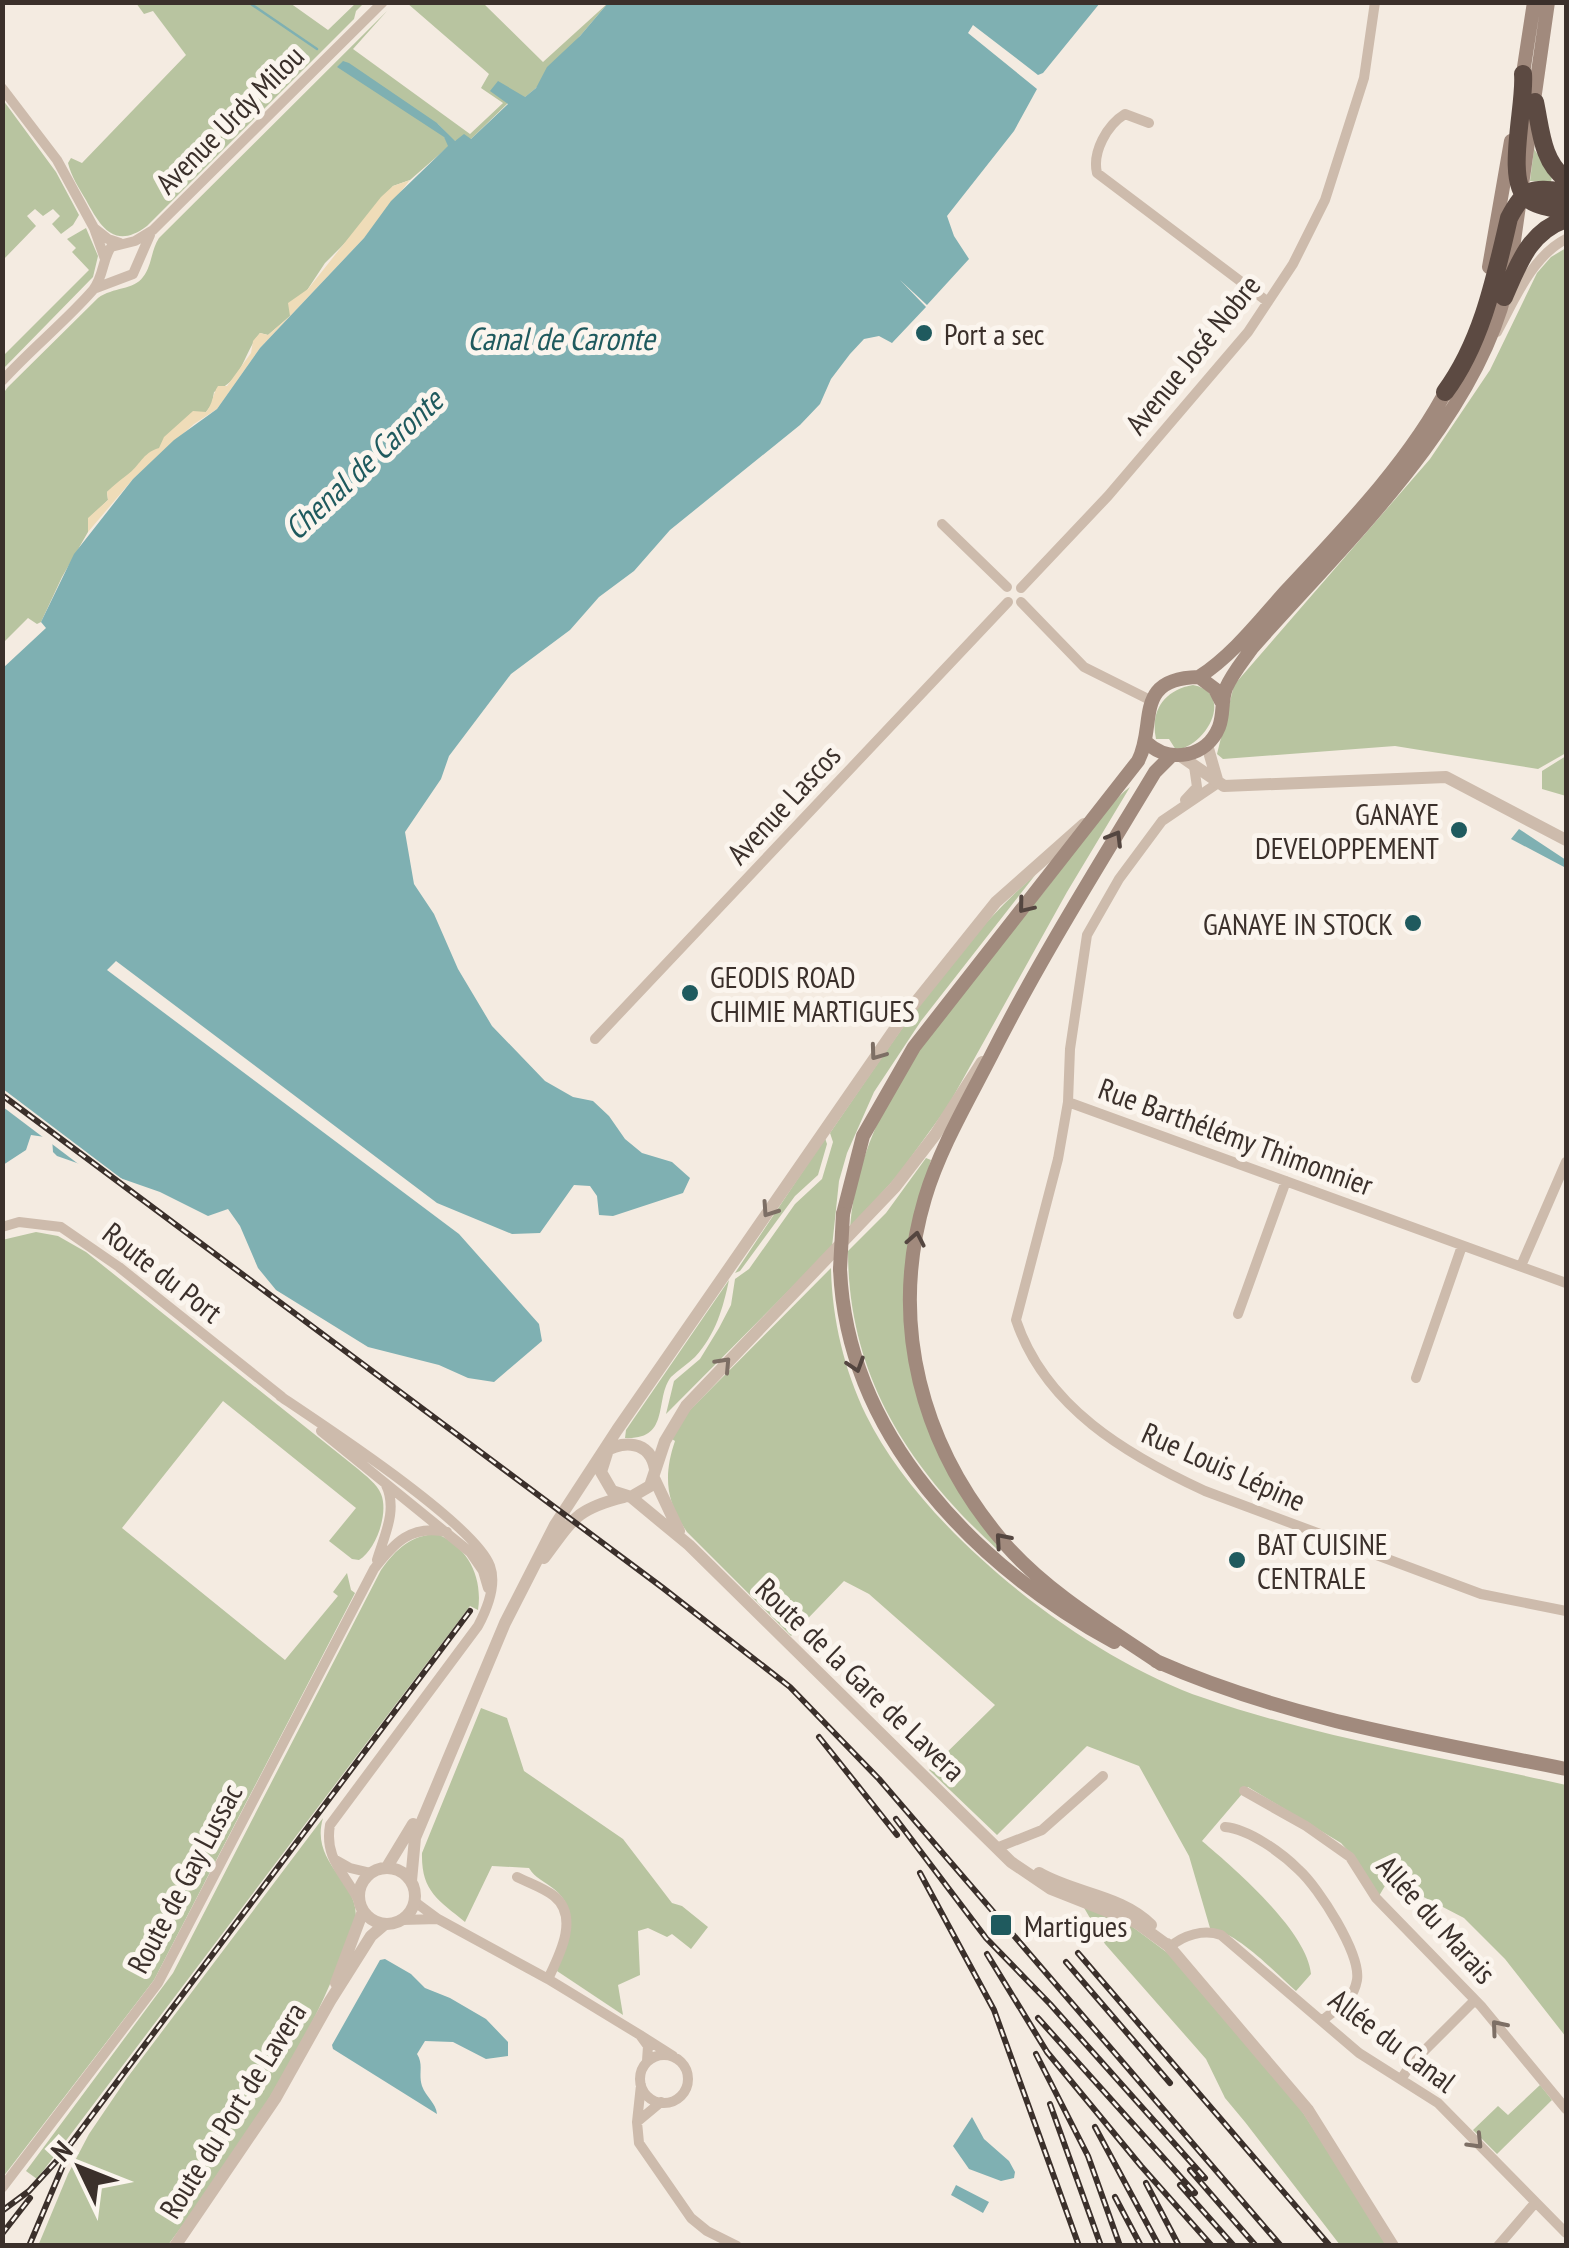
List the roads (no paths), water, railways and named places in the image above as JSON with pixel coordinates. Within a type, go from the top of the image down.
[{"type":"highway","points":[[1523,74],[1525,95],[1516,165],[1522,195],[1539,205],[1566,210]]},
{"type":"highway","points":[[1535,102],[1546,155],[1566,179]]},
{"type":"highway","points":[[1445,392],[1469,353],[1509,218],[1522,195],[1537,188],[1566,192]]},
{"type":"highway","points":[[1504,297],[1529,244],[1550,226],[1566,219]]},
{"type":"main road","points":[[1182,760],[1163,755],[1147,743],[1144,729],[1152,700],[1161,688],[1174,681],[1199,677],[1220,664],[1321,553],[1417,436],[1445,392],[1468,338],[1490,263],[1534,2]]},
{"type":"main road","points":[[1161,1664],[1067,1599],[1007,1546],[950,1466],[918,1380],[908,1295],[925,1198],[951,1134],[1037,968],[1156,772],[1207,744],[1220,724],[1221,701],[1228,682],[1252,648],[1416,461],[1476,368],[1504,297],[1548,2]]},
{"type":"main road","points":[[1199,677],[1216,689],[1221,701]]},
{"type":"main road","points":[[1147,743],[1108,802],[937,1016],[899,1070],[863,1136],[842,1214],[840,1269],[845,1322],[865,1391],[886,1434],[968,1533],[1036,1592],[1083,1625],[1218,1688],[1300,1713],[1566,1769]]},
{"type":"street","name":"Avenue Urdy Milou","points":[[140,259],[154,230],[383,2]]},
{"type":"street","name":"Avenue José Nobre","points":[[1021,588],[1108,496],[1248,332],[1293,264],[1325,200],[1366,71],[1375,2]]},
{"type":"street","points":[[2,88],[51,151],[94,228],[112,274],[122,277]]},
{"type":"street","points":[[1149,123],[1125,114],[1118,118],[1096,152],[1097,172],[1268,302]]},
{"type":"street","points":[[93,290],[133,274],[140,259],[135,249],[108,239],[94,228]]},
{"type":"street","name":"Avenue Urdy Milou","points":[[124,243],[154,230]]},
{"type":"street","points":[[1476,368],[1525,281],[1556,244],[1566,240]]},
{"type":"street","points":[[2,380],[93,290],[112,247],[124,243]]},
{"type":"street","points":[[942,524],[1007,588]]},
{"type":"street","points":[[1007,588],[1021,588],[1021,602],[1008,602],[1004,593],[1007,588]]},
{"type":"street","name":"Avenue Lascos","points":[[595,1039],[1008,602]]},
{"type":"street","points":[[1021,602],[1084,667],[1152,700]]},
{"type":"street","points":[[1207,744],[1221,784]]},
{"type":"street","points":[[1182,760],[1221,784],[1446,778],[1566,840]]},
{"type":"street","points":[[1162,821],[1197,787],[1182,760]]},
{"type":"street","name":"Rue Barthélémy Thimonnier","points":[[1221,784],[1162,821],[1119,879],[1087,935],[1070,1049],[1068,1102],[1566,1283]]},
{"type":"street","points":[[637,2122],[661,2102],[676,2099],[686,2088],[688,2074],[674,2056],[415,1902],[411,1881],[415,1838],[525,1584],[555,1525],[898,1023],[996,902],[1108,802]]},
{"type":"street","points":[[525,1584],[580,1513],[596,1504],[642,1494],[655,1475],[665,1441],[686,1406],[895,1188],[935,1135],[1013,1013]]},
{"type":"street","name":"Rue Louis Lépine","points":[[1068,1102],[1044,1223],[1016,1320],[1023,1342],[1074,1409],[1123,1449],[1205,1491],[1481,1594],[1566,1611]]},
{"type":"street","points":[[1521,1266],[1566,1162]]},
{"type":"street","points":[[1238,1314],[1286,1181]]},
{"type":"street","name":"Route du Port","points":[[2,1227],[19,1222],[61,1226],[119,1267],[386,1484],[469,1537],[483,1552],[492,1575],[490,1596]]},
{"type":"street","points":[[1416,1378],[1462,1246]]},
{"type":"street","name":"Route du Port","points":[[280,1396],[348,1442],[477,1560],[490,1596]]},
{"type":"street","points":[[606,1450],[630,1443],[639,1445],[654,1461],[655,1475]]},
{"type":"street","points":[[606,1450],[603,1480],[612,1491],[628,1497]]},
{"type":"street","name":"Route de la Gare de Lavera","points":[[655,1475],[671,1520],[688,1545]]},
{"type":"street","name":"Route de Gay Lussac","points":[[374,1570],[390,1519],[392,1502],[386,1484]]},
{"type":"street","name":"Route de la Gare de Lavera","points":[[628,1497],[688,1545],[999,1847],[1050,1879],[1138,1913],[1308,2110],[1393,2246]]},
{"type":"street","name":"Route de Gay Lussac","points":[[390,1519],[415,1503]]},
{"type":"street","name":"Route de Gay Lussac","points":[[2,2188],[158,1983],[374,1570],[391,1547],[409,1533],[415,1503]]},
{"type":"street","points":[[409,1533],[426,1529],[447,1532]]},
{"type":"street","points":[[438,1919],[385,1924],[369,1918],[327,1842],[330,1825],[478,1626],[490,1596]]},
{"type":"street","points":[[387,1867],[441,1774]]},
{"type":"street","points":[[999,1847],[1042,1830],[1103,1776]]},
{"type":"street","name":"Allée du Marais","points":[[1244,1791],[1344,1852],[1376,1898],[1475,2000],[1566,2109]]},
{"type":"street","points":[[1225,1828],[1242,1831],[1300,1870],[1353,1949],[1358,1969],[1353,1992],[1344,2006],[1323,2020]]},
{"type":"street","points":[[333,1858],[350,1868],[371,1872],[387,1867],[405,1874],[411,1881]]},
{"type":"street","points":[[361,1906],[361,1885],[371,1872]]},
{"type":"street","points":[[518,1877],[552,1894],[564,1911],[565,1938],[548,1979]]},
{"type":"street","points":[[402,1920],[415,1902]]},
{"type":"street","name":"Route du Port de Lavera","points":[[330,2002],[361,1906]]},
{"type":"street","name":"Route du Port de Lavera","points":[[175,2246],[275,2099],[371,1936],[385,1924]]},
{"type":"street","name":"Allée du Canal","points":[[1170,1947],[1196,1934],[1221,1934],[1358,2052],[1438,2103],[1566,2233]]},
{"type":"street","points":[[1402,2078],[1410,2064],[1475,2000]]},
{"type":"street","points":[[640,2035],[648,2046],[637,2122],[640,2143],[692,2218],[737,2246]]},
{"type":"street","points":[[646,2064],[658,2056],[674,2056]]},
{"type":"street","points":[[641,2084],[648,2096],[661,2102]]},
{"type":"street","points":[[1498,2246],[1535,2203]]},
{"type":"water","name":"Canal de Caronte","points":[[608,3],[1100,3],[1038,75],[973,25],[968,33],[1037,89],[1014,131],[947,216],[969,259],[927,305],[900,280],[926,307],[892,343],[879,336],[864,339],[831,379],[820,404],[800,425],[670,530],[634,571],[599,597],[570,630],[511,674],[449,756],[441,779],[405,832],[414,884],[434,914],[458,969],[492,1026],[545,1081],[573,1097],[593,1101],[642,1153],[672,1162],[690,1178],[683,1193],[613,1216],[599,1215],[597,1196],[590,1186],[574,1185],[540,1233],[512,1234],[437,1203],[116,961],[107,970],[459,1234],[539,1324],[542,1341],[494,1382],[468,1378],[439,1365],[368,1347],[276,1290],[258,1268],[228,1209],[208,1216],[160,1192],[57,1156],[52,1138],[31,1135],[26,1150],[3,1165],[3,668],[46,628],[41,622],[74,554],[133,479],[174,440],[217,409],[260,348],[364,238],[391,201],[448,146],[444,137],[337,67],[343,61],[349,63],[437,123],[455,141],[464,134],[471,139],[508,104],[490,91],[498,81],[525,97],[536,88],[547,67]]},
{"type":"water","points":[[1519,829],[1566,860],[1566,868],[1511,839]]},
{"type":"water","points":[[380,1960],[411,1974],[425,1988],[486,2019],[508,2042],[508,2056],[486,2059],[453,2042],[425,2041],[417,2054],[421,2081],[437,2114],[333,2049]]},
{"type":"water","points":[[972,2117],[984,2139],[1009,2161],[1014,2178],[1001,2181],[969,2169],[953,2146]]},
{"type":"water","points":[[956,2185],[989,2202],[983,2213],[951,2195]]},
{"type":"waterway","points":[[248,2],[317,49]]},
{"type":"railway","points":[[2,1095],[790,1687],[879,1779],[1281,2246]]},
{"type":"railway","points":[[2,2211],[29,2191],[63,2154],[470,1611]]},
{"type":"railway","points":[[819,1737],[897,1835]]},
{"type":"railway","points":[[896,1819],[986,1938],[1205,2178]]},
{"type":"railway","points":[[920,1873],[994,2010],[1079,2246]]},
{"type":"railway","points":[[1078,1953],[1330,2246]]},
{"type":"railway","points":[[987,1954],[1047,2052],[1212,2246]]},
{"type":"railway","points":[[1066,1962],[1170,2083]]},
{"type":"railway","points":[[1038,2018],[1195,2193]]},
{"type":"railway","points":[[1036,2054],[1088,2156],[1120,2246]]},
{"type":"railway","points":[[1050,2104],[1101,2246]]},
{"type":"railway","points":[[1095,2127],[1159,2246]]},
{"type":"railway","points":[[29,2246],[64,2163]]},
{"type":"railway","points":[[1190,2170],[1256,2246]]},
{"type":"railway","points":[[1146,2183],[1179,2246]]},
{"type":"railway","points":[[1180,2185],[1234,2246]]},
{"type":"railway","points":[[1115,2197],[1141,2246]]},
{"type":"railway","points":[[2,2234],[30,2198]]},
{"type":"place","name":"Port a sec","points":[[924,333]]},
{"type":"place","name":"GANAYE DEVELOPPEMENT","points":[[1459,830]]},
{"type":"place","name":"GANAYE IN STOCK","points":[[1413,923]]},
{"type":"place","name":"GEODIS ROAD CHIMIE MARTIGUES","points":[[690,993]]},
{"type":"place","name":"BAT CUISINE CENTRALE","points":[[1237,1560]]},
{"type":"place","name":"Martigues","points":[[1001,1925]]},
{"type":"water label","name":"Chenal de Caronte","points":[[363,464]]}]
